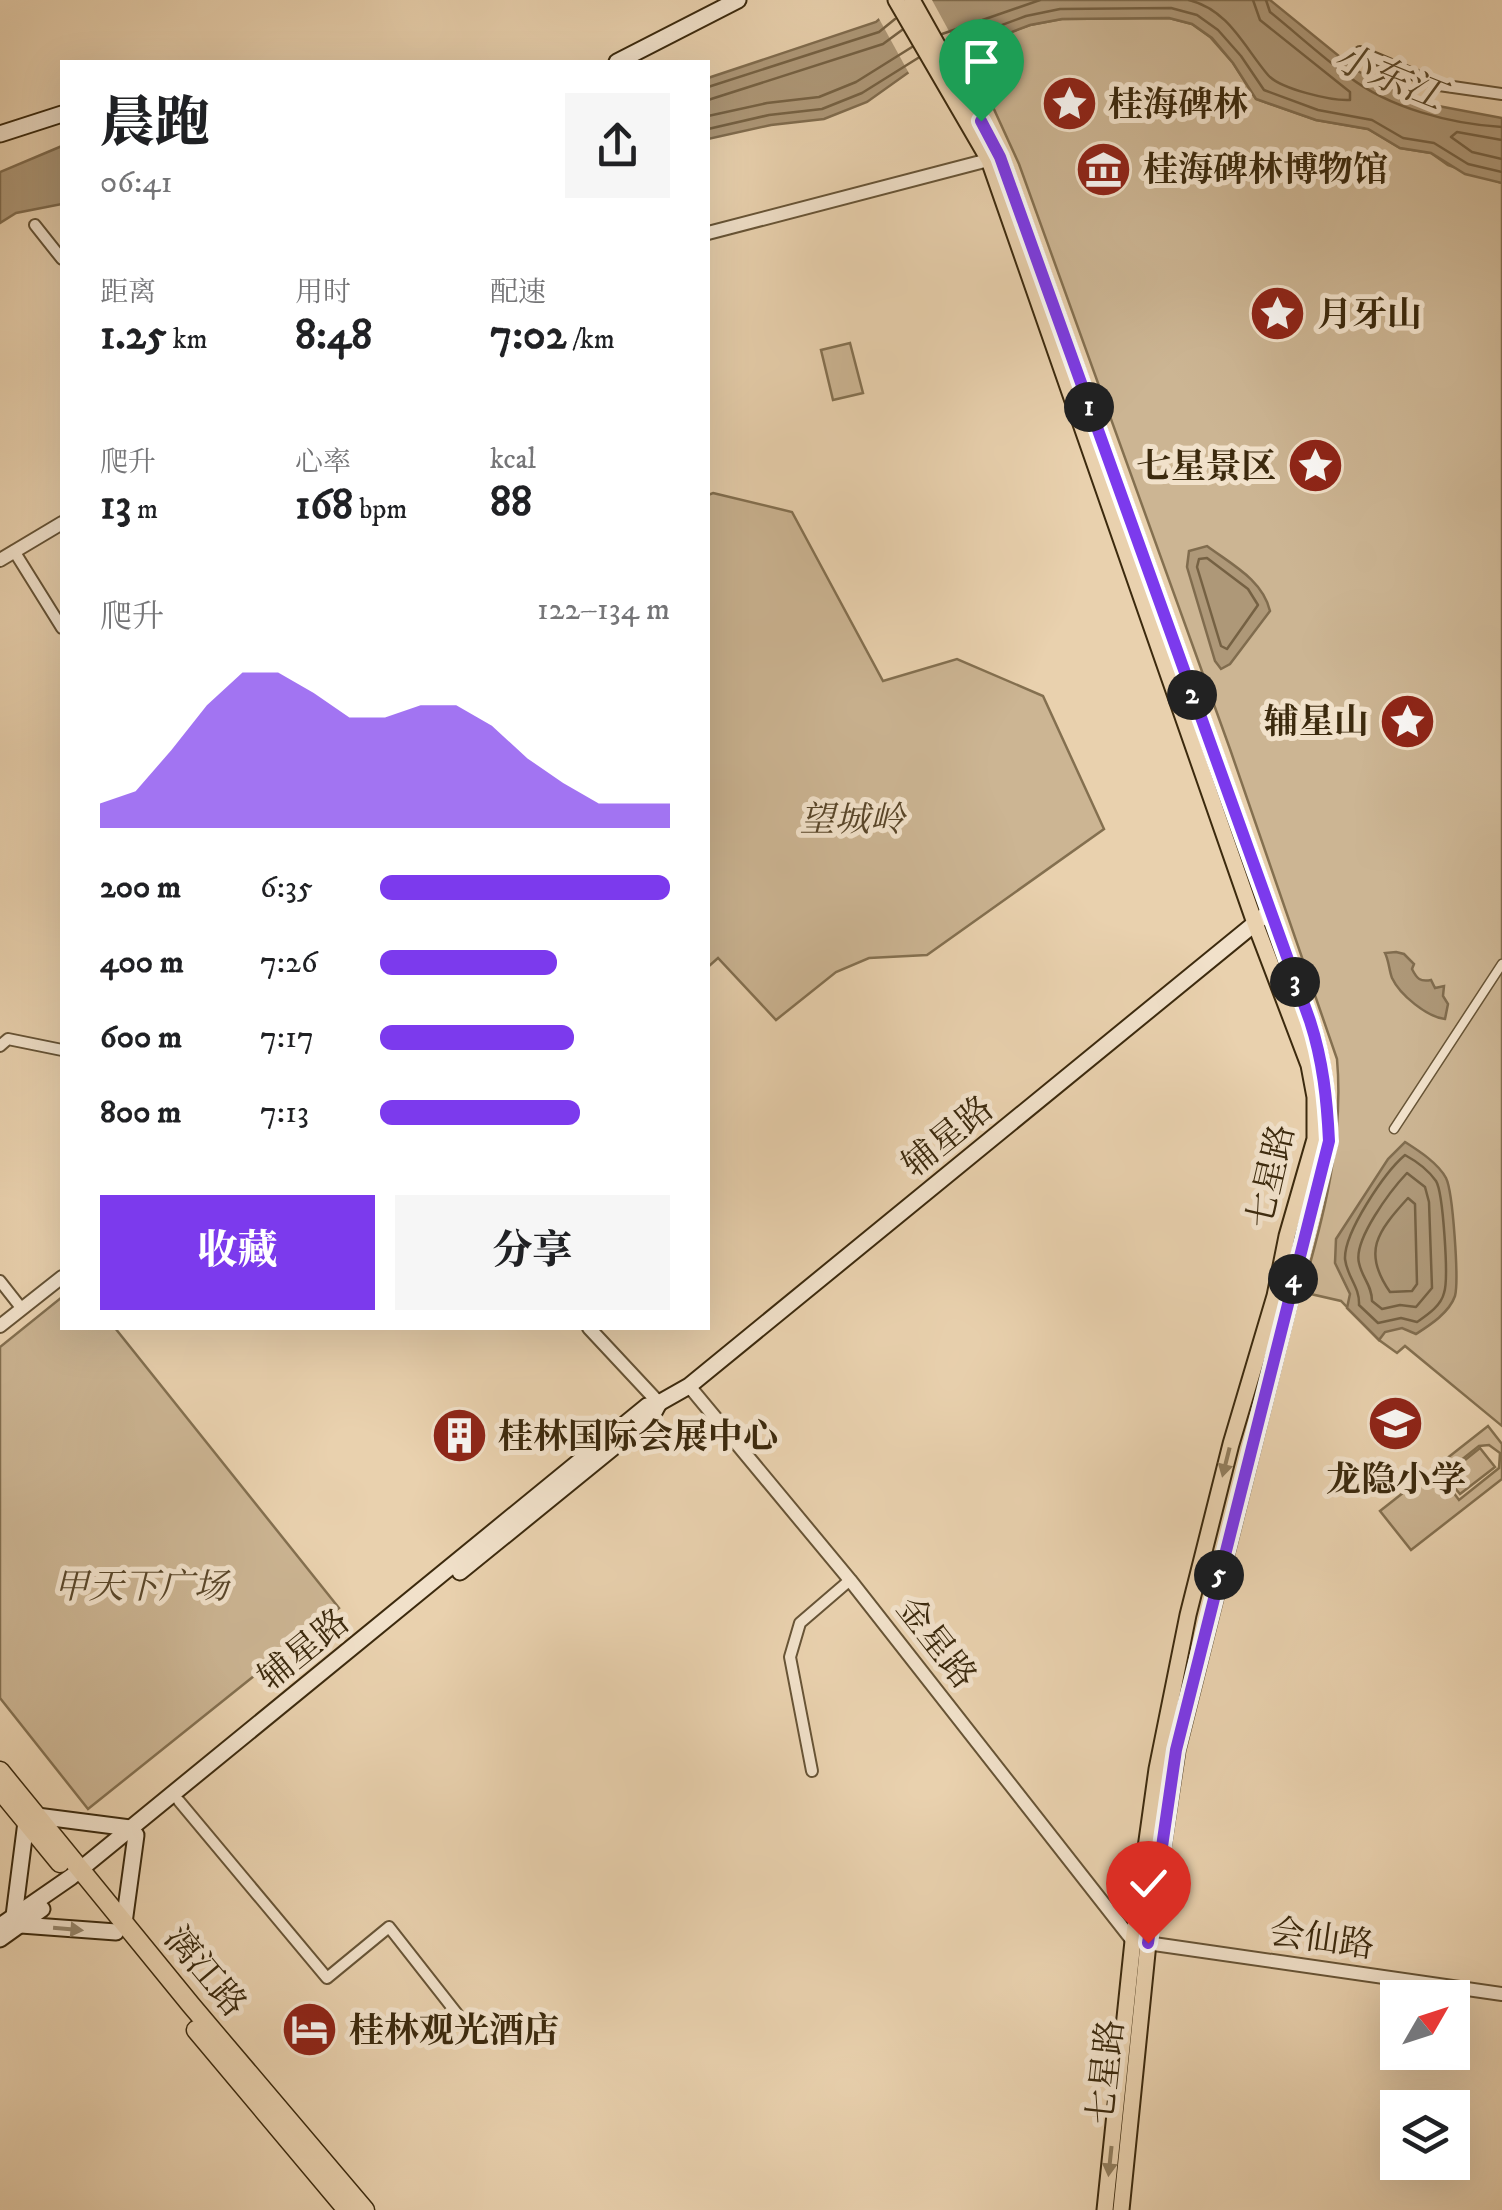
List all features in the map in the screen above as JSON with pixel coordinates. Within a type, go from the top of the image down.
[{"type":"highway","name":"漓江路","points":[[0,1771],[31,1819],[347,2210]]},
{"type":"highway","name":"漓江路","points":[[0,1790],[31,1819]]},
{"type":"highway","name":"漓江路","points":[[120,1928],[364,2210]]},
{"type":"main road","points":[[621,60],[738,0]]},
{"type":"main road","points":[[896,0],[953,83]]},
{"type":"main road","points":[[912,0],[994,158]]},
{"type":"main road","points":[[0,134],[60,115]]},
{"type":"main road","name":"七星路","points":[[994,158],[1320,1051],[1329,1141],[1176,1750],[1140,1942],[1105,2210]]},
{"type":"main road","name":"七星路","points":[[994,158],[1255,923],[1298,1031],[1315,1096],[1315,1139],[1287,1236],[1275,1296],[1231,1444],[1188,1616],[1157,1768],[1121,2210]]},
{"type":"main road","name":"辅星路","points":[[17,1920],[133,1832],[647,1406],[689,1386],[1270,911]]},
{"type":"main road","name":"辅星路","points":[[133,1832],[179,1800],[652,1416],[658,1404]]},
{"type":"main road","points":[[0,1926],[17,1920],[120,1928],[133,1832],[31,1819],[17,1920],[0,1940]]},
{"type":"street","points":[[1360,52],[1439,84],[1502,94]]},
{"type":"street","points":[[710,232],[994,158]]},
{"type":"street","points":[[35,224],[60,256]]},
{"type":"street","points":[[0,560],[60,524]]},
{"type":"street","points":[[14,552],[60,625]]},
{"type":"street","points":[[1394,1129],[1502,964]]},
{"type":"street","points":[[0,1046],[8,1040],[60,1050]]},
{"type":"street","points":[[0,1326],[60,1279]]},
{"type":"street","points":[[0,1281],[22,1309]]},
{"type":"street","points":[[591,1330],[658,1404]]},
{"type":"street","name":"金星路","points":[[689,1386],[1140,1942]]},
{"type":"street","points":[[812,1771],[790,1657],[800,1623],[850,1580]]},
{"type":"street","points":[[179,1800],[328,1978],[390,1927],[458,2015]]},
{"type":"street","name":"会仙路","points":[[1140,1942],[1502,1994]]},
{"type":"green space","name":"七星景区","points":[[1169,18],[1192,24],[1210,37],[1256,99],[1316,120],[1368,129],[1400,148],[1431,153],[1448,165],[1502,183],[1502,1426],[1405,1346],[1397,1353],[1379,1340],[1341,1301],[1302,1292],[1325,1206],[1335,1148],[1337,1059],[1019,164],[966,48],[1030,25],[1062,19]]},
{"type":"green space","points":[[850,343],[863,393],[833,400],[821,350]]},
{"type":"green space","name":"望城岭","points":[[710,494],[792,512],[883,681],[957,659],[1043,696],[1104,829],[927,955],[869,958],[836,972],[776,1020],[718,958],[710,965]]},
{"type":"green space","name":"甲天下广场","points":[[60,1299],[60,1330],[117,1330],[339,1608],[88,1809],[0,1698],[0,1347]]},
{"type":"green space","points":[[1488,1426],[1502,1444],[1502,1479],[1411,1550],[1380,1511]],"holes":[[[1489,1445],[1500,1453],[1499,1468],[1459,1500],[1441,1476],[1479,1446]]]},
{"type":"green space","points":[[1480,1448],[1495,1467],[1460,1494],[1445,1476]]},
{"type":"water","points":[[902,0],[1270,0],[1356,70],[1387,87],[1433,105],[1502,118],[1502,183],[1465,174],[1431,153],[1400,148],[1368,129],[1316,120],[1256,99],[1212,38],[1192,24],[1169,18],[1062,19],[1030,25],[909,72],[867,102],[824,119],[771,125],[710,139],[710,77],[876,22]]},
{"type":"water","points":[[60,147],[60,204],[16,213],[0,223],[0,172]]},
{"type":"water","points":[[1207,546],[1261,590],[1270,611],[1230,664],[1221,669],[1215,661],[1187,567],[1189,551]]},
{"type":"water","points":[[1396,952],[1414,964],[1412,969],[1419,979],[1431,980],[1435,988],[1444,986],[1443,996],[1448,1004],[1445,1019],[1422,1010],[1396,985],[1385,953]]},
{"type":"water","points":[[1405,1142],[1433,1162],[1446,1178],[1455,1236],[1455,1296],[1444,1313],[1416,1334],[1402,1328],[1385,1332],[1379,1340],[1347,1308],[1350,1294],[1335,1263],[1336,1239],[1388,1159]]},
{"type":"pier","points":[[894,0],[932,0],[962,55],[911,77],[877,15]]},
{"type":"place","name":"桂海碑林","points":[[1069,104]]},
{"type":"place","name":"桂海碑林博物馆","points":[[1104,169]]},
{"type":"place","name":"月牙山","points":[[1278,314]]},
{"type":"place","name":"七星景区","points":[[1315,466]]},
{"type":"place","name":"辅星山","points":[[1408,721]]},
{"type":"place","name":"龙隐小学","points":[[1396,1423]]},
{"type":"place","name":"桂林国际会展中心","points":[[459,1436]]},
{"type":"place","name":"桂林观光酒店","points":[[310,2030]]},
{"type":"route","points":[[981,121],[1000,157],[1310,1021],[1320,1051],[1327,1106],[1329,1141],[1176,1750],[1148,1943]]},
{"type":"water label","name":"小东江","points":[[1389,76]]}]
